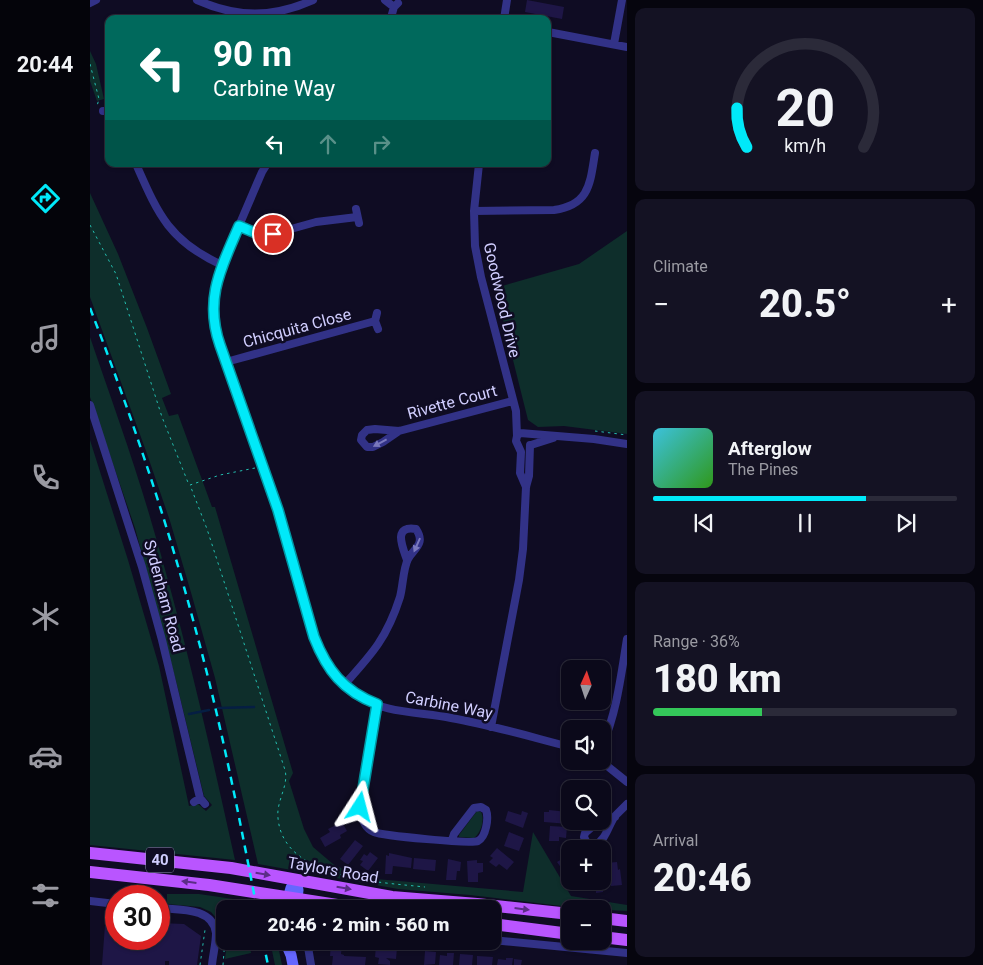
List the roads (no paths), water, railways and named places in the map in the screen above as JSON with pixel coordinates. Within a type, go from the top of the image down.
[{"type":"main road","name":"Taylors Road","points":[[90,853],[231,868],[392,896],[561,913]]},
{"type":"main road","name":"Taylors Road","points":[[90,872],[201,883],[278,900]]},
{"type":"main road","points":[[611,919],[627,921]]},
{"type":"main road","points":[[501,925],[561,933]]},
{"type":"main road","points":[[611,938],[627,940]]},
{"type":"street","points":[[90,3],[96,0]]},
{"type":"street","points":[[197,0],[222,10],[260,15],[289,10],[301,3],[313,0]]},
{"type":"street","points":[[386,0],[394,8]]},
{"type":"street","points":[[505,15],[507,0]]},
{"type":"street","points":[[614,44],[622,0]]},
{"type":"street","points":[[551,33],[627,47]]},
{"type":"street","points":[[474,211],[554,210],[574,204],[583,197],[590,184],[595,153]]},
{"type":"street","points":[[137,167],[154,204],[166,224],[184,243],[196,252],[222,266]]},
{"type":"street","name":"Carbine Way","points":[[266,167],[222,266],[216,284],[213,313],[216,335],[278,510],[320,652],[330,670],[344,685],[354,694],[377,704],[452,718],[561,745]]},
{"type":"street","name":"Goodwood Drive","points":[[479,167],[474,211],[474,246],[512,401],[528,433]]},
{"type":"street","points":[[239,226],[258,234],[273,234],[316,222],[358,217]]},
{"type":"street","name":"Chicquita Close","points":[[226,362],[376,325],[377,313]]},
{"type":"street","name":"Rivette Court","points":[[399,431],[512,401]]},
{"type":"street","name":"Sydenham Road","points":[[90,405],[145,576],[200,801]]},
{"type":"street","name":"Goodwood Drive","points":[[516,411],[517,436]]},
{"type":"street","points":[[526,487],[520,473],[522,456],[516,442],[517,436],[523,432],[627,444]]},
{"type":"street","points":[[491,728],[520,572],[526,487],[529,476],[532,438],[528,433]]},
{"type":"street","points":[[519,446],[524,448],[558,437]]},
{"type":"street","points":[[344,685],[370,657],[387,630],[402,590],[407,560]]},
{"type":"street","points":[[611,723],[626,643]]},
{"type":"street","points":[[377,704],[360,807],[361,817],[366,826],[374,832],[385,835],[473,842],[481,839],[484,833],[487,818],[486,810],[477,807],[471,810],[454,834],[452,840]]},
{"type":"street","points":[[611,769],[627,782]]},
{"type":"street","points":[[615,817],[627,804]]},
{"type":"street","points":[[292,900],[296,880]]},
{"type":"street","points":[[90,901],[105,903]]},
{"type":"street","points":[[170,909],[192,911],[209,919],[214,926],[216,935],[212,965]]},
{"type":"street","points":[[501,941],[627,953]]},
{"type":"street","points":[[308,950],[311,965]]},
{"type":"waterway","points":[[218,708],[254,707]]},
{"type":"waterway","points":[[189,714],[209,710]]},
{"type":"railway","points":[[90,308],[148,468],[185,590],[222,735],[255,900]]},
{"type":"railway","points":[[265,950],[268,965]]}]
